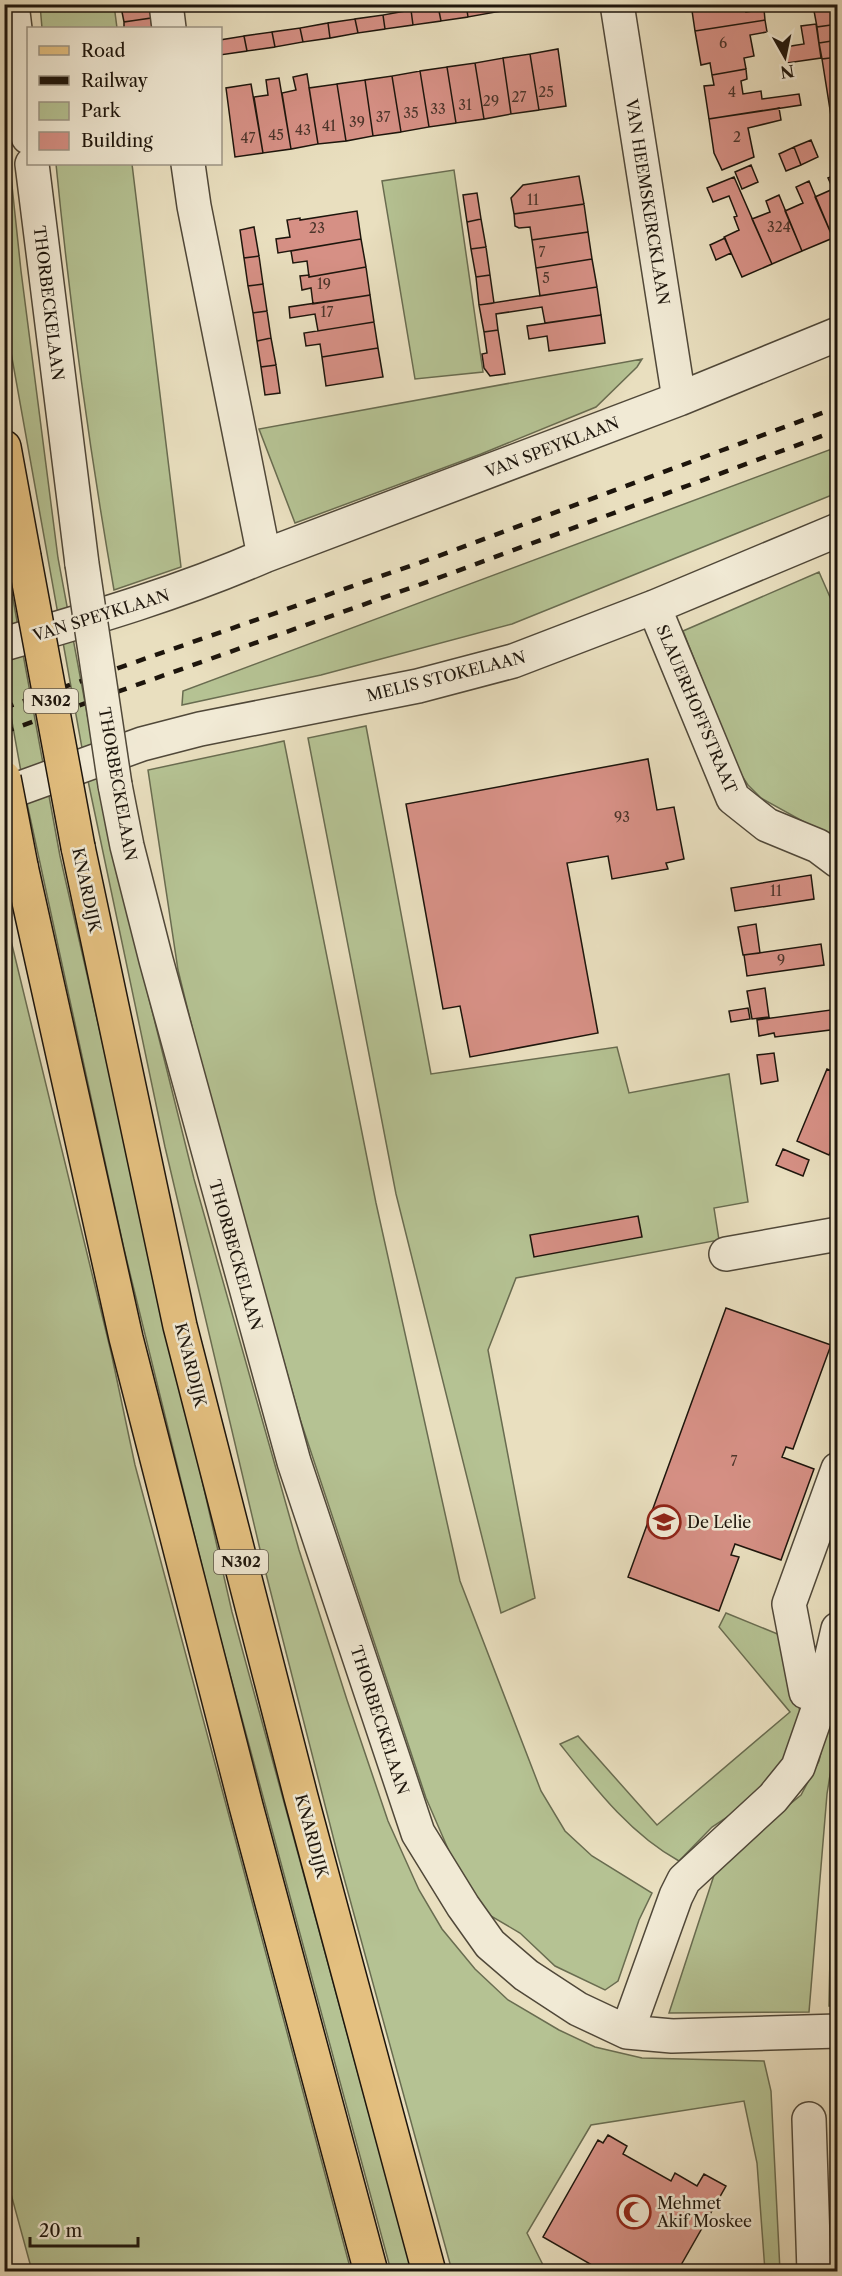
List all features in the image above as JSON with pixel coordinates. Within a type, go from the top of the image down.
[{"type":"main road","name":"KNARDIJK","points":[[4,447],[78,847],[180,1326],[298,1785],[429,2271]]},
{"type":"main road","points":[[4,778],[21,866],[126,1338],[246,1806],[371,2271]]},
{"type":"street","points":[[12,4],[27,128]]},
{"type":"street","points":[[166,4],[169,27]]},
{"type":"street","name":"VAN HEEMSKERCKLAAN","points":[[617,4],[679,399]]},
{"type":"street","name":"THORBECKELAAN","points":[[32,165],[82,564],[115,785],[127,846],[159,972],[294,1462],[418,1833],[463,1906],[490,1944],[526,1975],[569,2004],[627,2032],[672,2036],[837,2031]]},
{"type":"street","points":[[188,165],[194,206],[264,556]]},
{"type":"street","name":"VAN SPEYKLAAN","points":[[4,644],[134,606],[205,582],[264,556],[679,399],[837,334]]},
{"type":"street","name":"MELIS STOKELAAN","points":[[4,794],[142,744],[200,729],[418,686],[513,661],[654,607],[837,530]]},
{"type":"street","name":"SLAUERHOFFSTRAAT","points":[[654,607],[733,798],[767,825],[818,846],[837,861]]},
{"type":"street","points":[[726,1254],[837,1234]]},
{"type":"street","points":[[822,1698],[806,1692],[789,1604],[837,1468]]},
{"type":"street","points":[[627,2032],[676,1896],[684,1880],[773,1798],[798,1767],[822,1698],[837,1629]]},
{"type":"street","points":[[809,2119],[825,2219],[814,2271]]},
{"type":"green space","points":[[40,5],[114,5],[117,27],[42,27]]},
{"type":"green space","points":[[4,110],[21,271],[58,558],[114,858],[194,1179],[299,1550],[388,1821],[419,1890],[442,1929],[475,1969],[508,2000],[559,2030],[595,2047],[642,2058],[764,2061],[771,2091],[780,2271],[765,2271],[757,2163],[744,2101],[591,2125],[527,2233],[546,2271],[452,2271],[338,1856],[262,1558],[165,1147],[87,776],[5,319]]},
{"type":"green space","points":[[56,165],[132,165],[181,567],[114,590],[96,484],[67,270]]},
{"type":"green space","points":[[454,170],[483,372],[415,379],[382,181]]},
{"type":"green space","points":[[642,359],[637,367],[596,407],[481,454],[295,523],[259,429]]},
{"type":"green space","points":[[837,447],[837,493],[512,624],[321,675],[182,705],[183,691]]},
{"type":"green space","points":[[4,550],[60,856],[232,1612],[412,2271],[391,2271],[214,1615],[124,1249],[25,794],[5,683]]},
{"type":"green space","points":[[819,572],[837,613],[837,832],[824,833],[761,798],[748,785],[738,770],[683,631]]},
{"type":"green space","points":[[366,726],[431,1074],[617,1047],[629,1093],[729,1074],[748,1202],[714,1208],[719,1240],[516,1278],[488,1350],[535,1598],[501,1613],[396,1194],[308,738]]},
{"type":"green space","points":[[284,741],[376,1203],[460,1581],[541,1791],[565,1831],[592,1856],[652,1893],[639,1920],[618,1981],[605,1990],[555,1966],[520,1933],[484,1912],[455,1865],[426,1798],[300,1419],[208,1092],[178,970],[148,770]]},
{"type":"green space","points":[[5,916],[111,1352],[135,1465],[351,2271],[32,2271],[5,2172]]},
{"type":"green space","points":[[726,1613],[785,1637],[802,1722],[788,1761],[765,1792],[712,1827],[679,1861],[661,1850],[629,1824],[560,1744],[578,1736],[657,1825],[790,1712],[719,1627]]},
{"type":"green space","points":[[837,1681],[837,1731],[827,1794],[809,2012],[669,2013],[718,1863],[801,1795],[819,1761]]},
{"type":"green space","points":[[837,1811],[838,2006],[829,2006],[832,1856]]},
{"type":"building","points":[[149,4],[151,18],[124,22],[121,7]]},
{"type":"building","points":[[466,4],[468,17],[441,21],[438,6]]},
{"type":"building","points":[[466,4],[495,4],[496,12],[468,17]]},
{"type":"building","points":[[495,4],[523,4],[523,8],[496,12]]},
{"type":"building","points":[[691,4],[747,4],[746,12],[764,9],[765,20],[695,31]]},
{"type":"building","points":[[813,4],[838,4],[838,8],[814,11]]},
{"type":"building","points":[[438,6],[441,21],[413,25],[411,10]]},
{"type":"building","points":[[838,8],[838,24],[817,27],[814,11]]},
{"type":"building","points":[[411,10],[413,25],[385,29],[383,15]]},
{"type":"building","points":[[383,15],[385,29],[358,33],[355,19]]},
{"type":"building","points":[[151,18],[152,27],[124,27],[124,22]]},
{"type":"building","points":[[355,19],[358,33],[330,38],[328,23]]},
{"type":"building","points":[[765,20],[767,32],[750,35],[754,56],[744,58],[746,69],[712,75],[710,63],[701,65],[695,31]]},
{"type":"building","points":[[328,23],[330,38],[303,42],[300,28]]},
{"type":"building","points":[[816,24],[821,58],[787,63],[785,47],[804,44],[801,26]]},
{"type":"building","points":[[838,24],[838,40],[819,43],[817,27]]},
{"type":"building","points":[[300,28],[303,42],[275,47],[272,32]]},
{"type":"building","points":[[272,32],[275,47],[247,51],[244,36]]},
{"type":"building","points":[[244,36],[247,51],[222,55],[222,40]]},
{"type":"building","points":[[838,40],[838,57],[822,59],[819,43]]},
{"type":"building","points":[[558,49],[566,106],[539,110],[530,54]]},
{"type":"building","points":[[530,54],[539,110],[511,114],[503,58]]},
{"type":"building","points":[[838,57],[838,119],[832,122],[822,59]]},
{"type":"building","points":[[503,58],[511,114],[484,119],[475,63]]},
{"type":"building","points":[[475,63],[484,119],[456,123],[447,67]]},
{"type":"building","points":[[447,67],[456,123],[429,127],[420,71]]},
{"type":"building","points":[[746,69],[747,79],[741,81],[743,94],[761,91],[762,99],[799,94],[801,105],[709,119],[704,86],[714,85],[712,75]]},
{"type":"building","points":[[420,71],[429,127],[401,132],[392,76]]},
{"type":"building","points":[[307,74],[318,144],[291,149],[282,93],[296,90],[293,77]]},
{"type":"building","points":[[392,76],[401,132],[373,136],[365,80]]},
{"type":"building","points":[[279,78],[291,149],[263,153],[254,97],[268,95],[266,80]]},
{"type":"building","points":[[365,80],[373,136],[346,141],[337,84]]},
{"type":"building","points":[[251,84],[263,153],[235,157],[226,88]]},
{"type":"building","points":[[337,84],[346,141],[318,144],[309,88]]},
{"type":"building","points":[[779,108],[781,120],[748,128],[754,157],[722,170],[714,153],[709,119]]},
{"type":"building","points":[[811,140],[818,157],[801,165],[794,147]]},
{"type":"building","points":[[794,147],[801,165],[786,171],[779,154]]},
{"type":"building","points":[[751,165],[758,182],[742,189],[735,172]]},
{"type":"building","points":[[838,174],[838,236],[833,238],[815,197],[833,189],[828,178]]},
{"type":"building","points":[[579,176],[584,204],[514,214],[511,198],[523,185]]},
{"type":"building","points":[[734,177],[772,264],[742,277],[724,237],[739,230],[734,217],[737,216],[729,196],[713,202],[707,188]]},
{"type":"building","points":[[809,181],[833,238],[802,251],[785,211],[803,203],[796,187]]},
{"type":"building","points":[[477,193],[481,219],[467,222],[463,195]]},
{"type":"building","points":[[779,195],[802,251],[772,264],[752,219],[770,212],[766,201]]},
{"type":"building","points":[[584,204],[588,232],[532,240],[530,227],[515,226],[514,214]]},
{"type":"building","points":[[357,211],[361,239],[278,253],[276,239],[290,237],[287,220]]},
{"type":"building","points":[[481,219],[486,247],[471,249],[467,222]]},
{"type":"building","points":[[254,227],[259,256],[244,258],[240,230]]},
{"type":"building","points":[[588,232],[592,259],[536,268],[532,240]]},
{"type":"building","points":[[725,238],[731,253],[716,260],[710,245]]},
{"type":"building","points":[[361,239],[366,267],[309,277],[307,261],[293,263],[291,251]]},
{"type":"building","points":[[486,247],[490,275],[476,277],[471,249]]},
{"type":"building","points":[[259,256],[263,284],[248,286],[244,258]]},
{"type":"building","points":[[592,259],[597,287],[540,296],[536,268]]},
{"type":"building","points":[[366,267],[370,295],[313,304],[311,288],[302,290],[300,276],[309,275],[309,277]]},
{"type":"building","points":[[490,275],[494,303],[479,305],[476,277]]},
{"type":"building","points":[[263,284],[267,311],[253,313],[248,286]]},
{"type":"building","points":[[597,287],[601,315],[545,323],[542,307],[496,314],[498,330],[484,332],[479,305]]},
{"type":"building","points":[[370,295],[374,322],[318,331],[315,314],[290,318],[289,307]]},
{"type":"building","points":[[267,311],[271,338],[257,341],[253,313]]},
{"type":"building","points":[[601,315],[605,343],[549,351],[547,336],[529,339],[527,326]]},
{"type":"building","points":[[374,322],[378,348],[322,357],[320,344],[306,346],[304,333]]},
{"type":"building","points":[[498,330],[505,374],[490,376],[484,368],[482,354],[487,353],[484,332]]},
{"type":"building","points":[[271,338],[276,365],[261,367],[257,341]]},
{"type":"building","points":[[378,348],[383,377],[326,386],[322,357]]},
{"type":"building","points":[[276,365],[280,393],[265,395],[261,367]]},
{"type":"building","points":[[648,759],[657,810],[674,807],[684,859],[666,863],[668,869],[612,879],[608,856],[567,863],[598,1033],[470,1057],[460,1006],[443,1009],[406,804]]},
{"type":"building","points":[[811,875],[814,899],[735,911],[731,888]]},
{"type":"building","points":[[756,924],[760,953],[743,955],[738,927]]},
{"type":"building","points":[[821,944],[824,965],[747,976],[744,955]]},
{"type":"building","points":[[765,988],[769,1017],[752,1019],[747,991]]},
{"type":"building","points":[[748,1008],[750,1019],[731,1022],[729,1011]]},
{"type":"building","points":[[838,1009],[838,1029],[775,1037],[774,1033],[759,1036],[757,1020]]},
{"type":"building","points":[[774,1053],[778,1081],[761,1084],[757,1055]]},
{"type":"building","points":[[827,1069],[838,1074],[838,1135],[829,1155],[797,1141]]},
{"type":"building","points":[[783,1149],[809,1160],[803,1176],[776,1165]]},
{"type":"building","points":[[638,1216],[642,1237],[534,1257],[530,1235]]},
{"type":"building","points":[[726,1308],[831,1345],[793,1449],[786,1447],[782,1457],[814,1469],[781,1560],[735,1544],[731,1555],[739,1557],[719,1611],[628,1577]]},
{"type":"building","name":"Mehmet Akif Moskee","points":[[608,2135],[627,2146],[623,2154],[671,2181],[675,2173],[697,2186],[704,2174],[726,2186],[677,2272],[598,2272],[599,2269],[543,2237],[598,2140],[603,2143]]},
{"type":"railway","points":[[4,708],[433,558],[838,407]]},
{"type":"railway","points":[[4,732],[430,581],[838,430]]},
{"type":"place","name":"De Lelie","points":[[664,1522]]},
{"type":"place","name":"Mehmet Akif Moskee","points":[[634,2212]]}]
